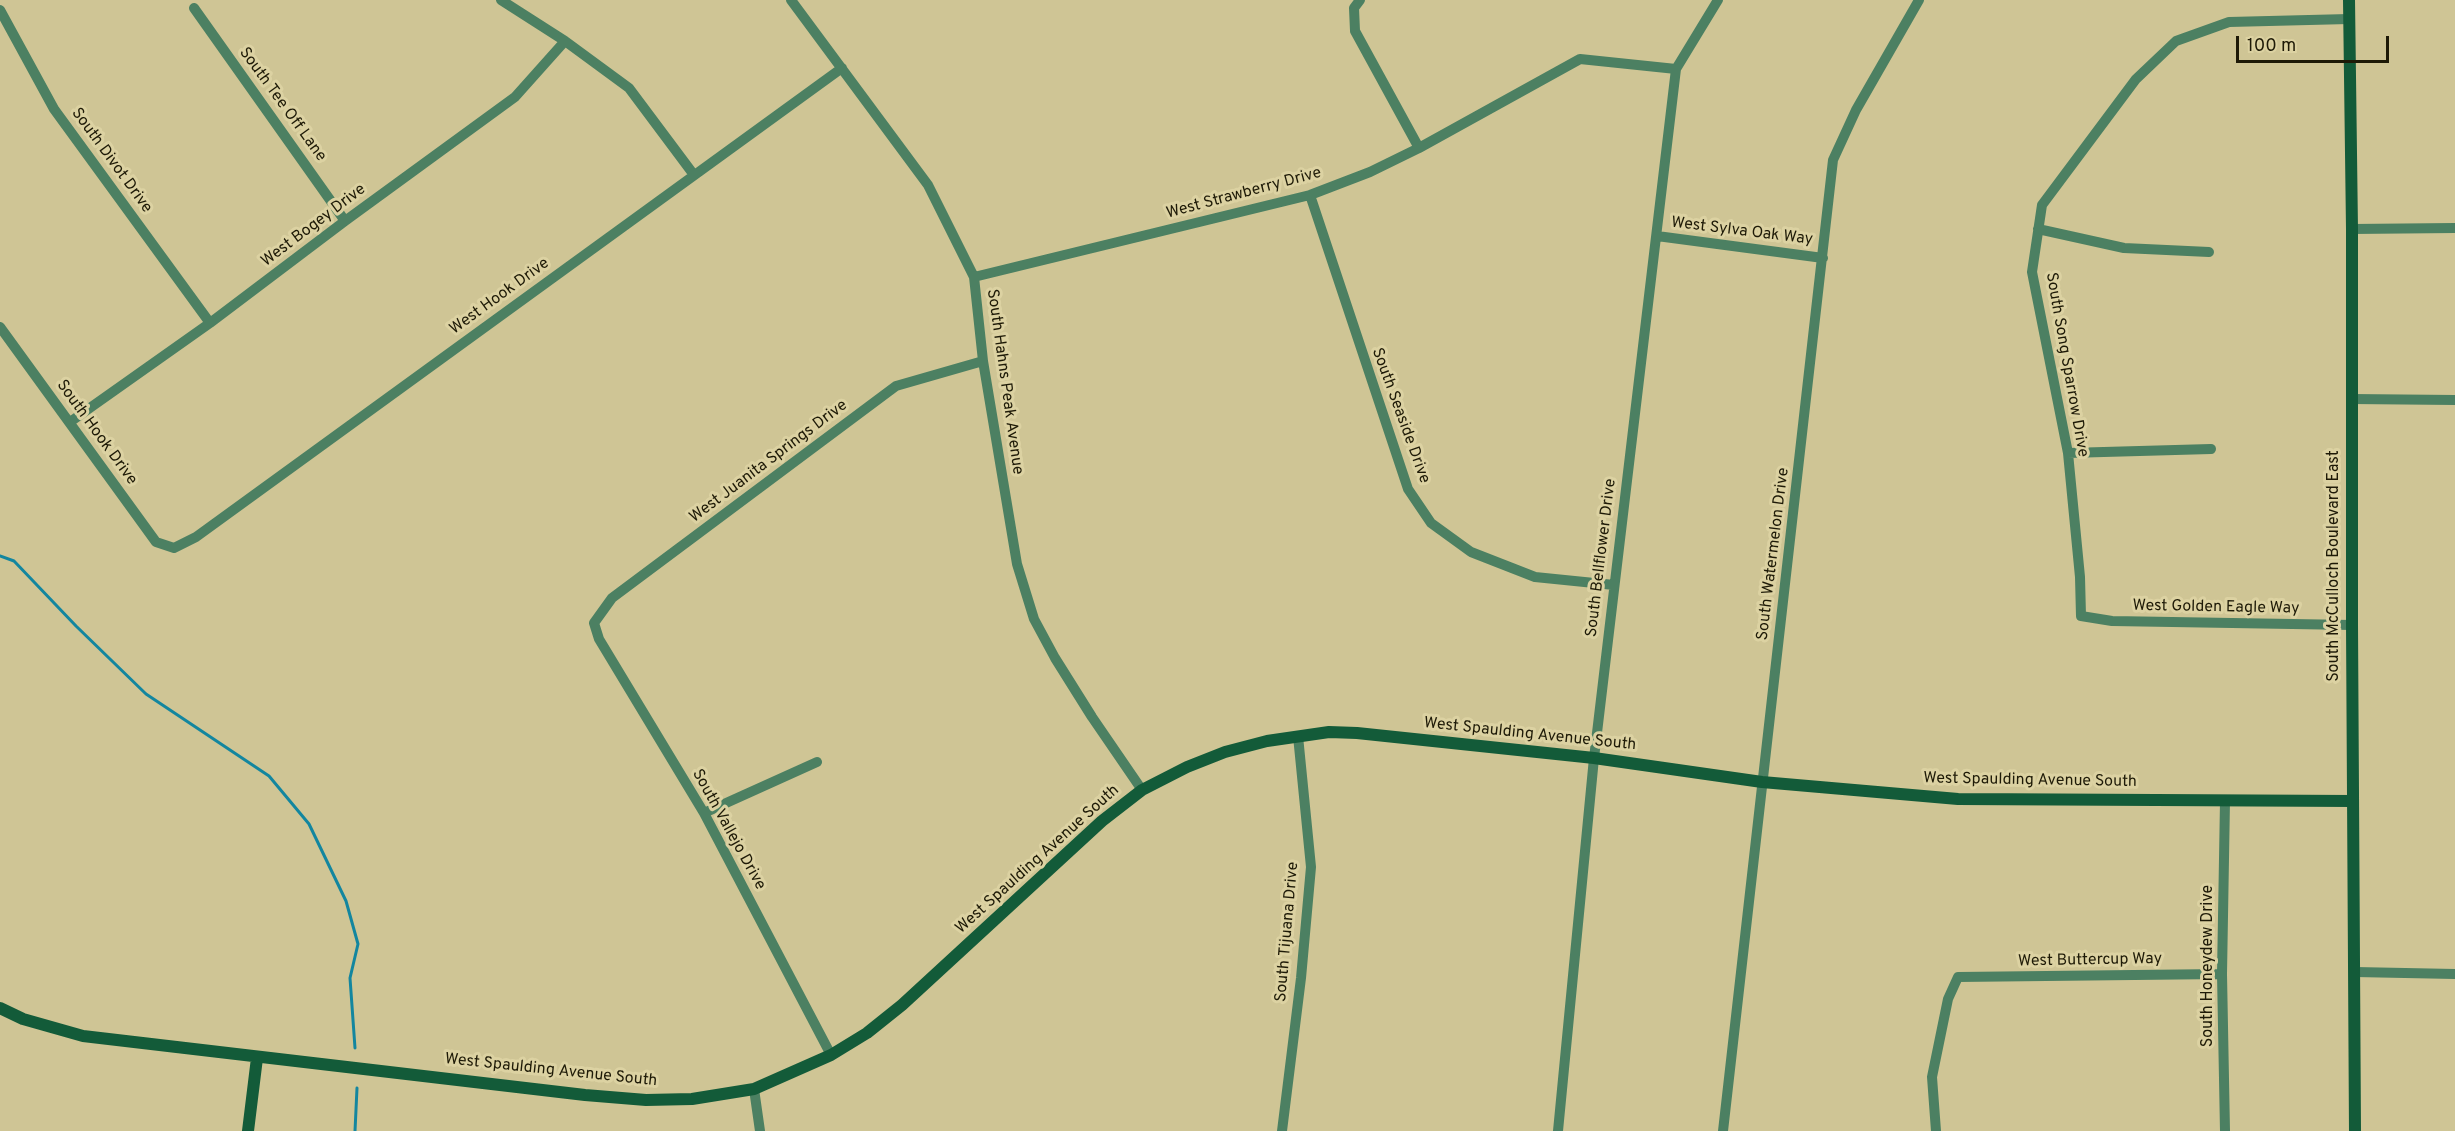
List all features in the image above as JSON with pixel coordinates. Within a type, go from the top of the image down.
[{"type":"street","points":[[501,0],[565,41],[629,88],[694,175]]},
{"type":"street","name":"South Hahns Peak Avenue","points":[[791,0],[928,185],[974,277],[983,361],[1017,564],[1034,619],[1088,712],[1142,790]]},
{"type":"street","points":[[1360,0],[1354,8],[1355,31],[1419,148]]},
{"type":"street","name":"South Bellflower Drive","points":[[1558,1131],[1593,758],[1658,236],[1676,69],[1718,0]]},
{"type":"street","name":"South Watermelon Drive","points":[[1723,1131],[1833,160],[1856,110],[1918,0]]},
{"type":"street","name":"South McCulloch Boulevard East","points":[[2349,0],[2355,1131]]},
{"type":"street","name":"South Tee Off Lane","points":[[194,8],[345,220]]},
{"type":"street","name":"South Divot Drive","points":[[0,10],[54,109],[210,323]]},
{"type":"street","name":"South Song Sparrow Drive","points":[[2081,616],[2080,577],[2068,453],[2032,272],[2042,204],[2136,79],[2176,41],[2229,22],[2349,19]]},
{"type":"street","name":"West Bogey Drive","points":[[70,422],[210,323],[345,220],[515,96],[565,41]]},
{"type":"street","name":"West Strawberry Drive","points":[[974,277],[1310,195],[1370,172],[1419,148],[1580,60],[1676,69]]},
{"type":"street","name":"West Hook Drive","points":[[174,548],[196,537],[843,68]]},
{"type":"street","name":"South Seaside Drive","points":[[1310,195],[1408,489],[1431,524],[1471,552],[1535,578],[1614,585]]},
{"type":"street","points":[[2352,229],[2455,228]]},
{"type":"street","points":[[2038,229],[2124,248],[2209,252]]},
{"type":"street","name":"West Sylva Oak Way","points":[[1658,236],[1823,258]]},
{"type":"street","name":"South Hook Drive","points":[[0,327],[156,542],[174,548]]},
{"type":"street","name":"West Juanita Springs Drive","points":[[594,623],[612,598],[896,386],[983,361]]},
{"type":"street","points":[[2351,399],[2455,400]]},
{"type":"street","points":[[2068,453],[2211,449]]},
{"type":"street","name":"West Golden Eagle Way","points":[[2081,616],[2112,621],[2352,625]]},
{"type":"street","name":"South Vallejo Drive","points":[[594,623],[599,639],[704,813],[831,1055]]},
{"type":"street","name":"West Spaulding Avenue South","points":[[0,1008],[23,1019],[83,1036],[258,1058],[646,1100],[692,1099],[754,1089],[831,1055],[867,1033],[902,1005],[1102,821],[1142,790],[1187,767],[1225,752],[1267,741],[1329,732],[1593,758],[1762,782],[1958,799],[2353,801]]},
{"type":"street","name":"South Tijuana Drive","points":[[1282,1131],[1301,978],[1311,867],[1298,736]]},
{"type":"street","points":[[704,813],[817,762]]},
{"type":"street","name":"South Honeydew Drive","points":[[2225,801],[2222,974],[2225,1131]]},
{"type":"street","points":[[2355,972],[2455,974]]},
{"type":"street","name":"West Buttercup Way","points":[[1936,1131],[1932,1077],[1948,999],[1958,977],[2222,974]]},
{"type":"street","points":[[248,1131],[258,1058]]},
{"type":"street","points":[[754,1089],[760,1131]]},
{"type":"waterway","points":[[0,556],[14,561],[146,694],[269,776],[309,824],[346,901],[358,944],[350,978],[355,1048]]},
{"type":"waterway","points":[[355,1131],[357,1088]]}]
